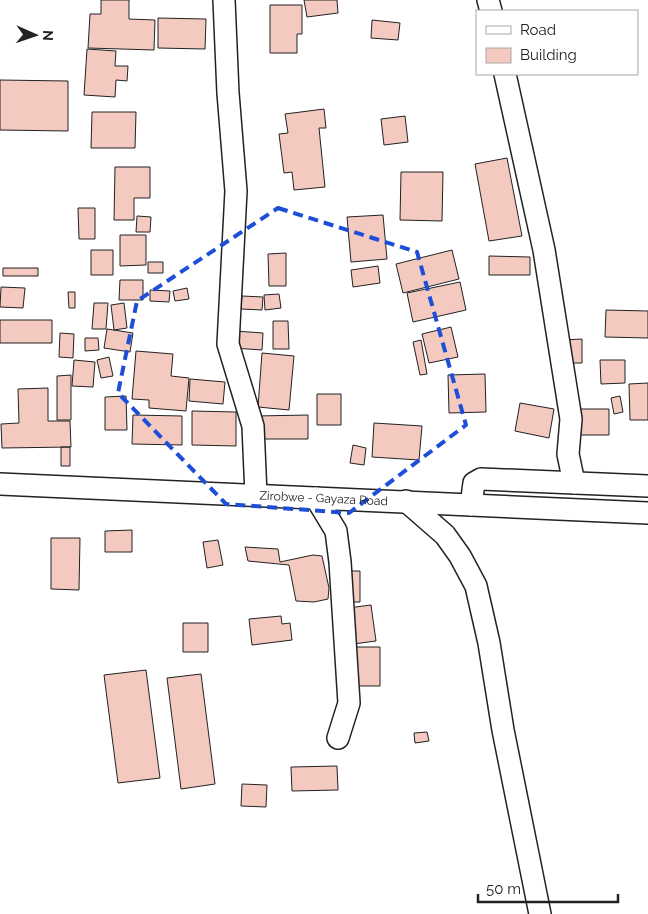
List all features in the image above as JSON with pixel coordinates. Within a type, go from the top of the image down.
[{"type":"street","points":[[224,0],[228,93],[236,191],[228,344],[253,426],[256,495]]},
{"type":"street","points":[[505,75],[544,250],[571,420],[568,454],[574,483]]},
{"type":"street","points":[[471,505],[474,483],[481,479],[648,486]]},
{"type":"street","name":"Zirobwe - Gayaza Road","points":[[0,484],[648,513]]},
{"type":"street","points":[[316,498],[336,531],[340,562],[349,704],[338,738]]},
{"type":"street","points":[[406,501],[445,535],[460,556],[476,586],[489,643],[503,730],[540,914]]},
{"type":"highlighted area","points":[[278,208],[417,252],[466,425],[349,513],[226,504],[118,393],[137,301]]},
{"type":"building","points":[[101,0],[129,0],[129,19],[155,20],[154,50],[88,48],[90,14],[101,14]]},
{"type":"building","points":[[304,0],[337,0],[338,13],[307,17]]},
{"type":"building","points":[[270,5],[302,5],[302,34],[297,34],[297,53],[270,53]]},
{"type":"building","points":[[158,18],[206,19],[205,49],[158,48]]},
{"type":"building","points":[[372,20],[400,23],[398,40],[371,38]]},
{"type":"building","points":[[87,49],[116,51],[115,66],[128,66],[127,81],[116,80],[115,97],[84,95]]},
{"type":"building","points":[[0,80],[68,81],[68,131],[0,130]]},
{"type":"building","points":[[324,109],[326,128],[319,128],[325,187],[294,190],[292,172],[284,173],[279,134],[288,133],[285,114]]},
{"type":"building","points":[[92,112],[136,112],[135,148],[91,148]]},
{"type":"building","points":[[405,116],[408,142],[384,145],[381,119]]},
{"type":"building","points":[[507,158],[522,236],[489,241],[475,164]]},
{"type":"building","points":[[115,167],[150,167],[150,198],[134,198],[134,220],[114,220]]},
{"type":"building","points":[[401,172],[443,172],[442,221],[400,220]]},
{"type":"building","points":[[78,208],[95,208],[95,239],[79,239]]},
{"type":"building","points":[[383,215],[387,259],[351,262],[347,217]]},
{"type":"building","points":[[137,216],[151,217],[150,232],[136,232]]},
{"type":"building","points":[[120,235],[146,235],[146,265],[120,266]]},
{"type":"building","points":[[91,250],[113,250],[113,275],[91,275]]},
{"type":"building","points":[[452,250],[459,279],[403,293],[396,264]]},
{"type":"building","points":[[286,253],[286,286],[269,286],[268,254]]},
{"type":"building","points":[[489,256],[530,257],[530,275],[489,275]]},
{"type":"building","points":[[148,262],[163,262],[163,273],[148,273]]},
{"type":"building","points":[[378,266],[380,283],[353,287],[351,270]]},
{"type":"building","points":[[3,268],[38,268],[38,276],[3,276]]},
{"type":"building","points":[[120,280],[143,280],[143,300],[119,300]]},
{"type":"building","points":[[460,282],[466,310],[413,322],[407,293]]},
{"type":"building","points":[[1,287],[25,288],[23,308],[0,307]]},
{"type":"building","points":[[187,288],[189,299],[175,301],[173,291]]},
{"type":"building","points":[[150,290],[170,291],[169,302],[150,301]]},
{"type":"building","points":[[68,292],[75,292],[75,308],[69,308]]},
{"type":"building","points":[[279,294],[281,308],[265,310],[264,295]]},
{"type":"building","points":[[242,296],[263,297],[262,310],[241,309]]},
{"type":"building","points":[[94,303],[108,303],[106,329],[92,329]]},
{"type":"building","points":[[124,303],[127,328],[114,330],[111,305]]},
{"type":"building","points":[[606,310],[648,311],[648,338],[605,337]]},
{"type":"building","points":[[0,320],[52,320],[52,343],[0,343]]},
{"type":"building","points":[[273,321],[288,321],[289,349],[273,349]]},
{"type":"building","points":[[451,327],[458,357],[429,363],[422,334]]},
{"type":"building","points":[[107,329],[133,333],[130,352],[104,348]]},
{"type":"building","points":[[235,331],[263,333],[262,350],[234,348]]},
{"type":"building","points":[[60,333],[74,334],[73,358],[59,357]]},
{"type":"building","points":[[85,338],[98,338],[99,350],[85,351]]},
{"type":"building","points":[[582,339],[582,363],[563,363],[563,340]]},
{"type":"building","points":[[421,340],[427,374],[420,375],[413,342]]},
{"type":"building","points":[[136,351],[173,354],[171,376],[189,378],[186,411],[149,408],[149,400],[132,399]]},
{"type":"building","points":[[262,353],[294,356],[289,410],[258,407]]},
{"type":"building","points":[[109,357],[113,376],[101,378],[97,360]]},
{"type":"building","points":[[74,360],[95,362],[93,387],[72,386]]},
{"type":"building","points":[[600,360],[625,360],[625,383],[601,384]]},
{"type":"building","points":[[485,374],[486,412],[449,413],[448,375]]},
{"type":"building","points":[[71,375],[71,420],[57,420],[57,376]]},
{"type":"building","points":[[190,379],[225,382],[223,404],[189,401]]},
{"type":"building","points":[[648,383],[648,420],[630,420],[629,384]]},
{"type":"building","points":[[48,388],[48,421],[70,421],[71,447],[2,448],[1,424],[19,423],[18,389]]},
{"type":"building","points":[[317,394],[341,394],[341,425],[317,425]]},
{"type":"building","points":[[126,396],[127,430],[105,430],[105,397]]},
{"type":"building","points":[[620,396],[623,412],[614,414],[611,398]]},
{"type":"building","points":[[520,403],[554,409],[549,438],[515,431]]},
{"type":"building","points":[[574,409],[609,409],[609,435],[574,435]]},
{"type":"building","points":[[192,411],[236,412],[236,446],[192,445]]},
{"type":"building","points":[[133,415],[182,416],[182,445],[132,444]]},
{"type":"building","points":[[308,415],[308,439],[256,439],[256,416]]},
{"type":"building","points":[[374,423],[422,426],[419,460],[372,457]]},
{"type":"building","points":[[353,445],[366,448],[364,465],[350,463]]},
{"type":"building","points":[[61,447],[70,447],[70,466],[61,466]]},
{"type":"building","points":[[132,530],[132,552],[105,552],[105,531]]},
{"type":"building","points":[[51,538],[80,538],[79,590],[51,589]]},
{"type":"building","points":[[218,540],[223,565],[207,568],[203,542]]},
{"type":"building","points":[[245,547],[278,549],[280,562],[313,555],[322,556],[329,588],[328,599],[314,602],[296,601],[289,565],[248,561]]},
{"type":"building","points":[[343,571],[360,571],[360,602],[344,602]]},
{"type":"building","points":[[371,605],[376,641],[353,644],[348,608]]},
{"type":"building","points":[[281,616],[282,624],[290,623],[292,640],[252,645],[249,619]]},
{"type":"building","points":[[183,623],[208,623],[208,652],[183,652]]},
{"type":"building","points":[[353,647],[380,647],[380,686],[353,686]]},
{"type":"building","points":[[146,670],[160,778],[118,783],[104,675]]},
{"type":"building","points":[[201,674],[215,784],[181,789],[167,678]]},
{"type":"building","points":[[427,732],[429,741],[415,743],[414,733]]},
{"type":"building","points":[[337,766],[338,790],[292,791],[291,767]]},
{"type":"building","points":[[242,784],[267,785],[266,807],[241,806]]}]
